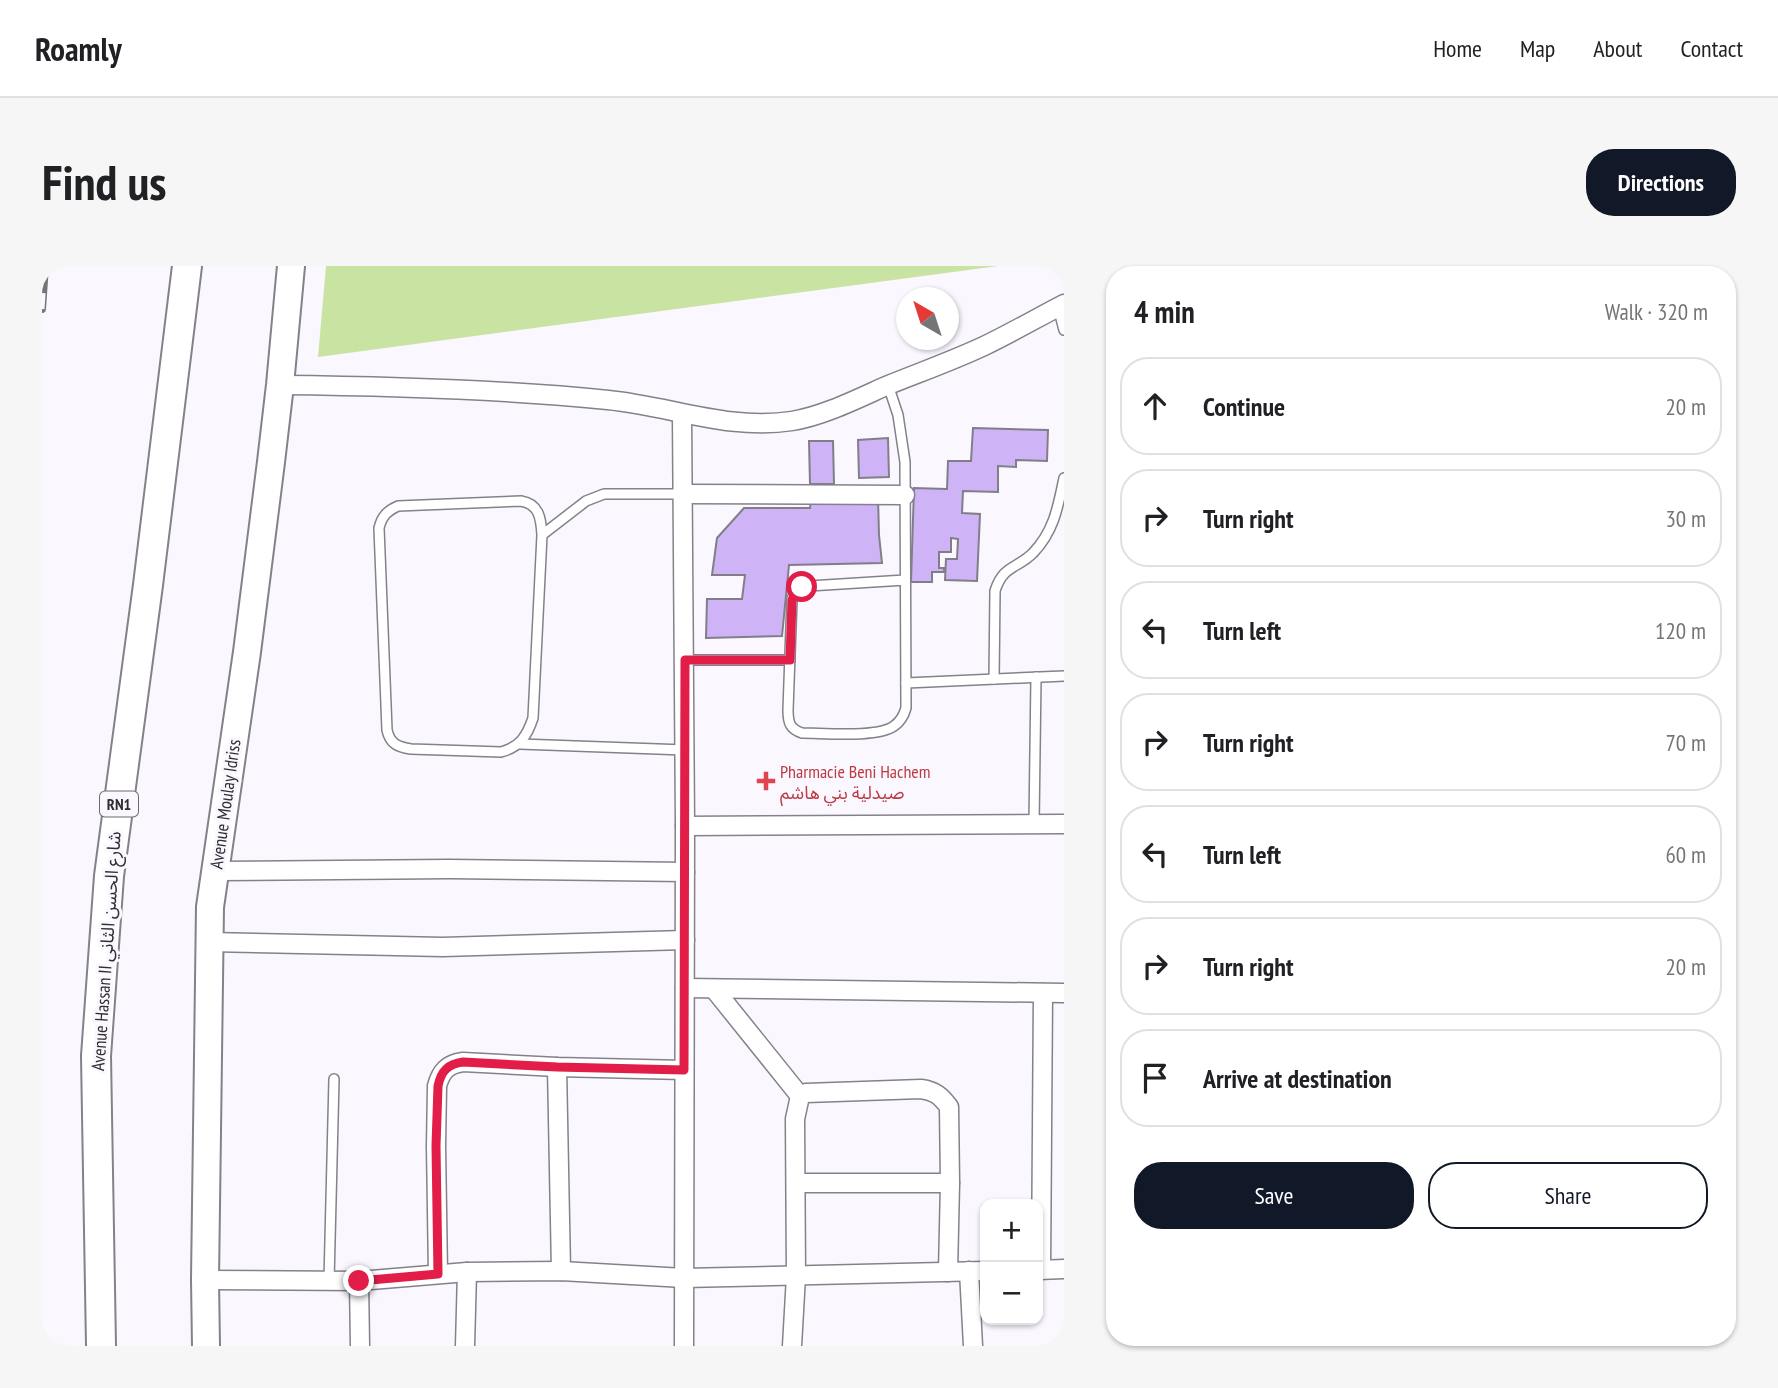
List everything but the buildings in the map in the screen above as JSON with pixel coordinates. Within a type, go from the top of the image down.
[{"type":"main road","name":"Avenue Hassan II شارع الحسن الثاني","points":[[101,1346],[96,1056],[109,876],[187,266]]},
{"type":"street","name":"Avenue Moulay Idriss","points":[[206,1346],[210,906],[247,652],[280,385],[291,266]]},
{"type":"street","points":[[280,385],[378,386],[621,401],[724,421],[766,424],[795,421],[835,408],[983,346],[1061,306]]},
{"type":"street","points":[[682,414],[685,660],[684,1346]]},
{"type":"street","points":[[683,494],[905,495]]},
{"type":"street","points":[[685,826],[1064,824]]},
{"type":"street","points":[[215,872],[449,869],[685,872]]},
{"type":"street","points":[[209,942],[443,947],[685,940]]},
{"type":"street","points":[[685,988],[1064,993]]},
{"type":"street","points":[[714,989],[800,1096]]},
{"type":"street","points":[[1040,1262],[1043,993]]},
{"type":"street","points":[[438,1274],[438,1086],[440,1076],[446,1068],[463,1062],[684,1070]]},
{"type":"street","points":[[557,1067],[561,1271]]},
{"type":"street","points":[[800,1096],[806,1093],[921,1089],[933,1091],[943,1098],[949,1107],[948,1272]]},
{"type":"street","points":[[792,1346],[796,1276],[795,1119],[800,1096]]},
{"type":"street","points":[[796,1183],[950,1183]]},
{"type":"street","points":[[1043,1270],[1064,1269]]},
{"type":"street","points":[[205,1280],[359,1281],[467,1272],[561,1271],[684,1278],[977,1271],[973,1346]]},
{"type":"street","points":[[465,1346],[467,1272]]},
{"type":"street","points":[[359,1281],[360,1346]]},
{"type":"lane","points":[[1061,306],[1064,330]]},
{"type":"lane","points":[[888,385],[898,415],[905,462],[906,708],[896,725],[875,733],[802,733],[790,726],[788,719],[792,600],[797,589],[905,580]]},
{"type":"lane","points":[[994,679],[995,591],[998,582],[1005,572],[1031,555],[1052,527],[1064,478]]},
{"type":"lane","points":[[542,535],[586,501],[604,494],[683,494]]},
{"type":"lane","points":[[521,500],[529,502],[540,514],[542,535],[533,718],[520,744],[501,752],[411,749],[393,743],[388,738],[383,659],[379,528],[385,513],[398,506],[521,500]]},
{"type":"lane","points":[[685,660],[790,660]]},
{"type":"lane","points":[[906,683],[1064,676]]},
{"type":"lane","points":[[1034,824],[1036,677]]},
{"type":"lane","points":[[520,744],[685,750]]},
{"type":"lane","points":[[329,1281],[334,1079]]},
{"type":"green space","points":[[326,266],[998,266],[318,357]]},
{"type":"railway","points":[[42,309],[45,266]]},
{"type":"place","name":"Pharmacie Beni Hachem صيدلية بني هاشم","points":[[766,781]]},
{"type":"route","points":[[359,1281],[438,1274],[438,1086],[440,1076],[446,1068],[463,1062],[684,1070],[685,660],[790,660],[792,600],[797,589],[802,587]]}]
